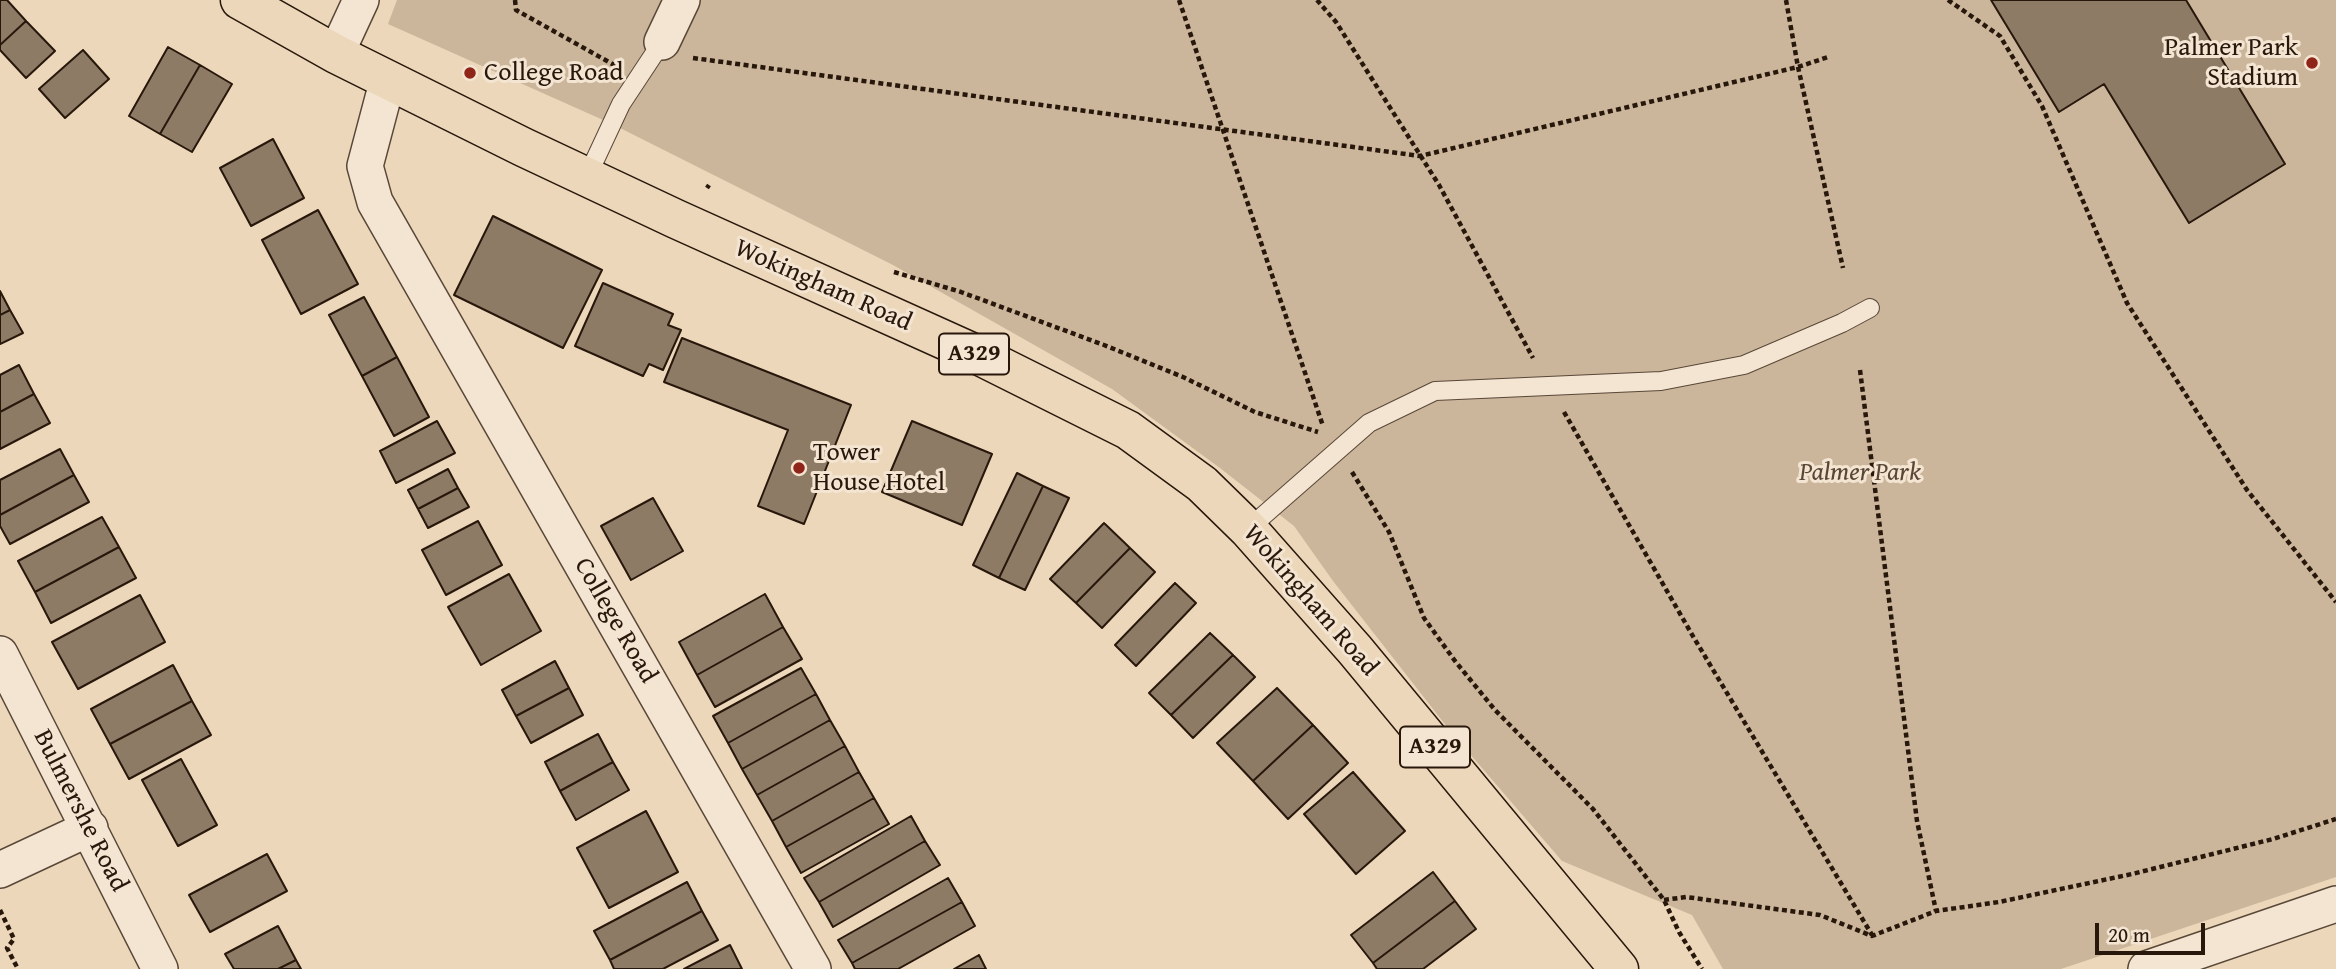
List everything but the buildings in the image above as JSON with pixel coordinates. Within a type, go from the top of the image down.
[{"type":"main road","name":"Wokingham Road","points":[[240,0],[336,54],[587,177],[980,356],[1128,430],[1202,484],[1248,529],[1355,650],[1619,969]]},
{"type":"street","points":[[336,54],[361,0]]},
{"type":"street","points":[[660,45],[682,0]]},
{"type":"street","name":"College Road","points":[[388,79],[365,166],[375,202],[813,969]]},
{"type":"street","name":"Bulmershe Road","points":[[0,654],[160,969]]},
{"type":"street","points":[[0,870],[90,828]]},
{"type":"street","points":[[2146,969],[2336,904]]},
{"type":"lane","points":[[587,177],[621,104],[660,45]]},
{"type":"lane","points":[[1248,529],[1368,423],[1435,391],[1661,382],[1744,365],[1842,323],[1870,307]]},
{"type":"path","points":[[515,0],[516,10],[637,78]]},
{"type":"path","points":[[894,272],[961,292],[1104,345],[1183,377],[1255,412],[1322,433],[1324,423],[1179,0]]},
{"type":"path","points":[[1317,0],[1336,22],[1439,185],[1536,364]]},
{"type":"path","points":[[1786,0],[1798,67],[1843,268]]},
{"type":"path","points":[[1948,0],[2000,36],[2042,106],[2127,303],[2247,490],[2336,602]]},
{"type":"path","points":[[660,45],[685,57],[1420,156],[1798,67],[1828,57]]},
{"type":"path","points":[[1860,370],[1917,821],[1937,911]]},
{"type":"path","points":[[1563,410],[1680,614],[1872,936]]},
{"type":"path","points":[[1348,465],[1389,533],[1424,618],[1495,710],[1593,809],[1664,900],[1679,932],[1702,969]]},
{"type":"path","points":[[1664,900],[1686,897],[1820,915],[1872,936],[1937,911],[1999,902],[2132,874],[2273,839],[2336,818]]},
{"type":"path","points":[[0,910],[14,939],[7,948],[18,969]]},
{"type":"green space","name":"Palmer Park","points":[[397,0],[2336,0],[2336,877],[2061,969],[1723,969],[1692,915],[1562,861],[1451,732],[1333,581],[1294,526],[1112,389],[893,265],[612,124],[388,24]]},
{"type":"place","name":"Palmer Park Stadium","points":[[2312,63]]},
{"type":"place","name":"College Road","points":[[470,73]]},
{"type":"place","name":"Tower House Hotel","points":[[799,468]]}]
